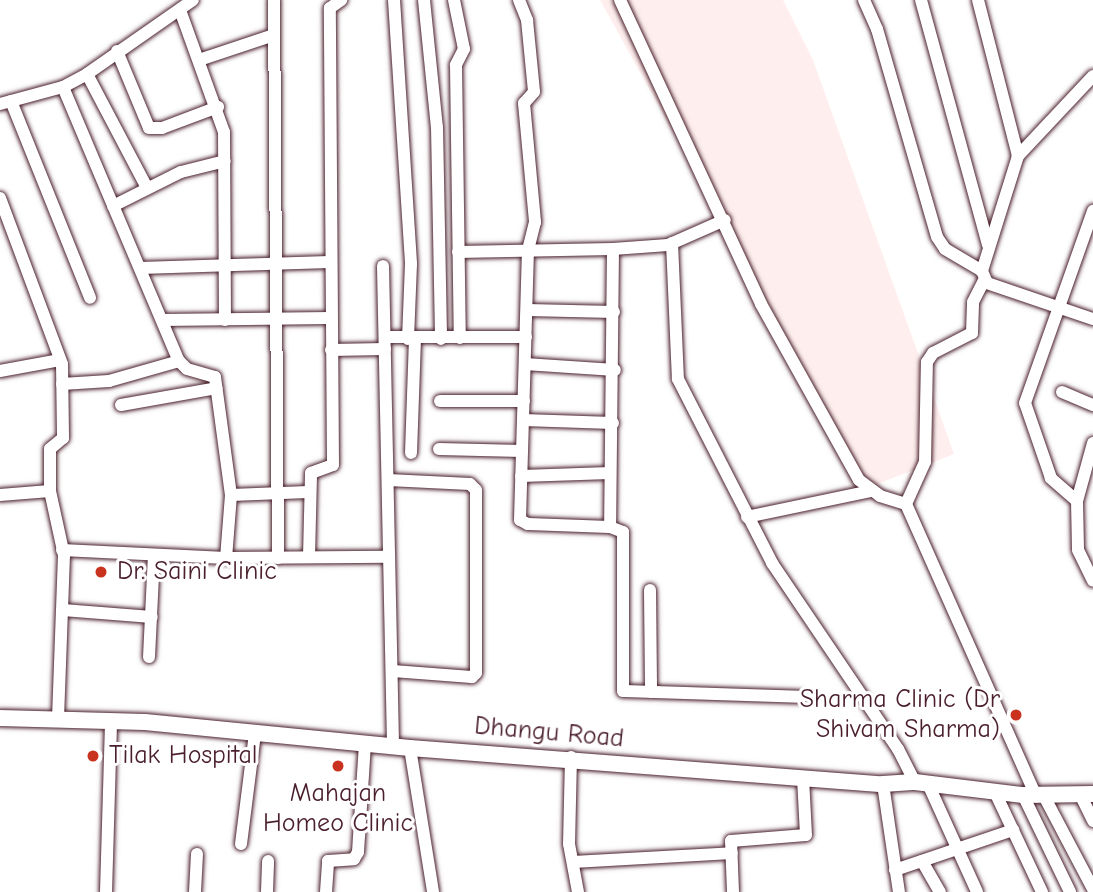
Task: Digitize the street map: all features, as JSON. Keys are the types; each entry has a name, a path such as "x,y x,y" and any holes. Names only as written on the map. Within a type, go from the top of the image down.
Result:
{"street":[{"path":"90,298 6,102 63,87 88,74 193,0"},
{"path":"274,0 276,263 279,320 278,558"},
{"path":"309,557 308,492 312,471 333,465 329,262 330,8 339,0"},
{"path":"394,0 407,251 411,264 411,453"},
{"path":"424,0 437,127 441,339"},
{"path":"454,0 464,49 456,65 460,338"},
{"path":"519,0 527,20 534,92 524,103 535,222 528,250 521,522 610,527 623,532 623,691 801,697"},
{"path":"620,0 725,220 761,304 870,491"},
{"path":"864,0 877,29 937,237 945,249 983,276 1093,319"},
{"path":"921,0 989,246"},
{"path":"978,0 1018,156"},
{"path":"180,10 218,107 225,161 225,320"},
{"path":"199,60 274,35"},
{"path":"117,51 149,128 162,128 218,107"},
{"path":"88,74 147,188"},
{"path":"906,504 925,462 927,362 933,353 972,333 973,302 1018,156 1093,76"},
{"path":"63,87 180,360 187,369 213,375 231,495 226,558"},
{"path":"113,206 181,172 225,161"},
{"path":"0,198 60,360 63,438 50,447 50,491 62,550 63,610 58,720"},
{"path":"1077,501 1051,478 1025,410 1058,305 1093,211"},
{"path":"458,252 613,249 673,243 725,220"},
{"path":"673,243 678,379 772,563 922,784 977,892"},
{"path":"610,527 615,370 613,249"},
{"path":"139,268 224,263 329,262"},
{"path":"383,266 392,671 402,747 433,892"},
{"path":"527,310 614,312"},
{"path":"162,320 330,318"},
{"path":"331,350 412,339 526,337"},
{"path":"0,372 60,360"},
{"path":"62,384 109,381 180,360"},
{"path":"525,364 615,370"},
{"path":"121,405 217,388"},
{"path":"1062,392 1093,405"},
{"path":"440,401 524,401"},
{"path":"523,420 613,423"},
{"path":"1093,443 1077,501 1078,550 1093,581"},
{"path":"439,449 522,451"},
{"path":"521,476 610,473"},
{"path":"388,480 470,484 476,490 476,673 472,677 392,671"},
{"path":"0,495 50,491"},
{"path":"747,517 870,491 906,504 1034,796 1070,892"},
{"path":"231,495 308,492"},
{"path":"62,550 226,558 389,557"},
{"path":"149,657 154,555"},
{"path":"650,590 651,692"},
{"path":"63,610 152,617"},
{"name":"Dhangu Road","path":"0,718 111,722 402,747 571,757 803,778 922,784 1034,796 1087,794"},
{"path":"106,892 111,722"},
{"path":"241,844 255,733"},
{"path":"323,892 328,861 354,859 358,852 365,744"},
{"path":"571,757 573,862 578,892"},
{"path":"733,892 734,839 806,835 803,778"},
{"path":"883,784 899,892"},
{"path":"994,790 1042,892"},
{"path":"1087,794 1093,821"},
{"path":"1034,796 1093,889"},
{"path":"895,870 1013,830"},
{"path":"573,862 732,853"},
{"path":"195,892 197,854"},
{"path":"267,892 268,861"},
{"path":"922,861 940,892"}],"shaded area":[{"path":"600,0 783,0 813,60 954,454 870,487"}],"place":[{"name":"Dr. Saini Clinic","path":"101,572"},
{"name":"Sharma Clinic (Dr Shivam Sharma)","path":"1016,715"},
{"name":"Tilak Hospital","path":"93,756"},
{"name":"Mahajan Homeo Clinic","path":"338,766"}]}
